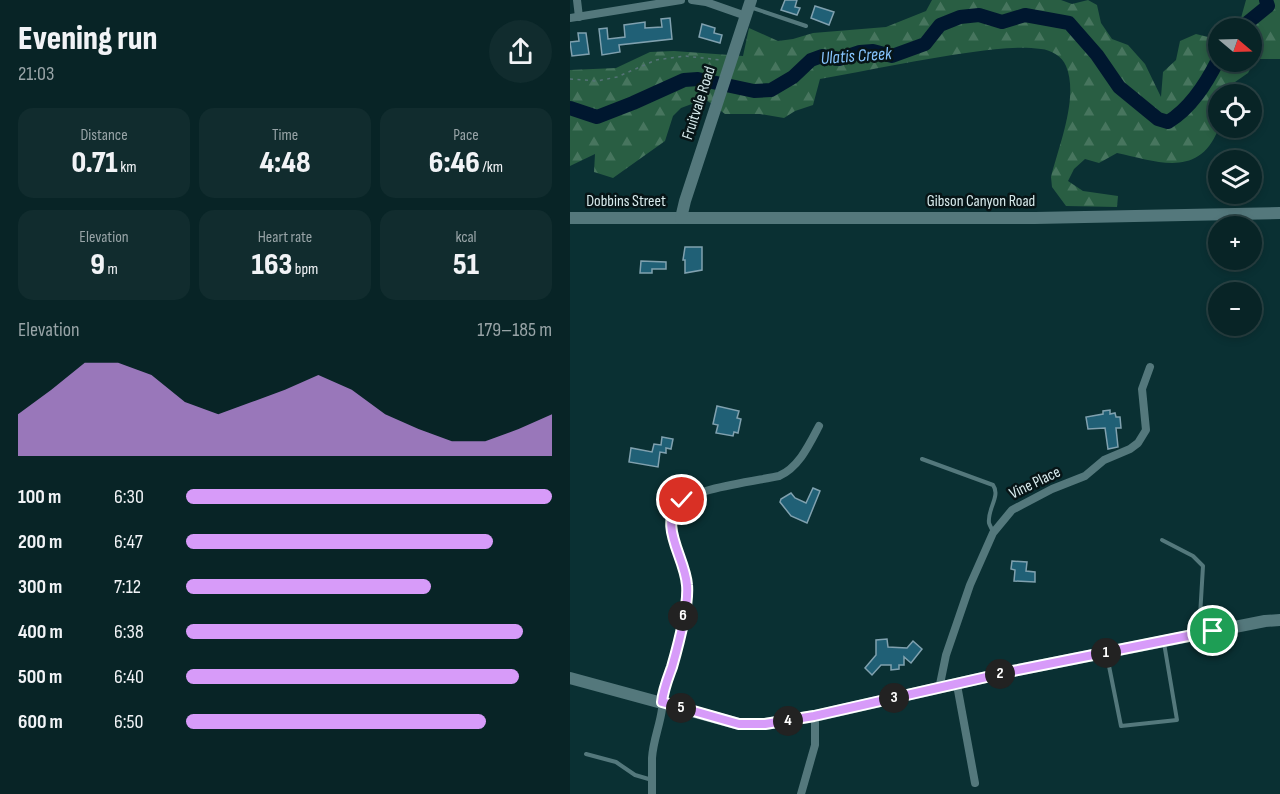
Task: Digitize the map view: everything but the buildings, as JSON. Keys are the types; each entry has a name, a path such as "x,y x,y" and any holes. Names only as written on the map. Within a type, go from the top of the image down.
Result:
{"street":[{"path":"577,0 575,18 664,1 681,0"},
{"path":"692,0 749,7"},
{"name":"Fruitvale Road","path":"681,218 749,7"},
{"name":"Gibson Canyon Road","path":"681,218 1035,218 1280,213"},
{"name":"Dobbins Street","path":"570,218 681,218"},
{"name":"Vine Place","path":"939,689 946,655 970,585 993,533 1012,510 1052,489 1085,476 1104,460 1138,443 1146,430 1142,389 1150,367"},
{"path":"652,794 653,749 663,694 676,653 688,586 670,521 674,507 682,500 702,492 787,473 805,451 819,426"},
{"path":"570,678 739,724 765,724 814,716 1106,652 1280,620"},
{"path":"957,685 975,783"},
{"path":"801,794 815,746 814,716"}],"lane":[{"path":"749,7 806,26"},
{"path":"922,459 993,484 996,494 989,522 993,533"},
{"path":"1162,540 1193,556 1203,566 1199,634"},
{"path":"1106,652 1121,726 1177,720 1163,641"},
{"path":"586,754 616,762 635,774 652,780"}],"path":[{"path":"570,79 597,81 617,77 657,60 685,56 711,58 729,66"}],"green space":[{"path":"932,0 1061,0 1072,4 1088,0 1097,5 1101,23 1112,39 1128,45 1145,64 1161,97 1163,72 1176,60 1180,41 1196,34 1208,37 1208,72 1249,72 1235,82 1238,84 1208,84 1208,138 1214,138 1199,155 1188,161 1175,163 1146,160 1117,153 1099,163 1085,159 1074,169 1068,181 1083,191 1118,196 1117,207 1066,206 1052,187 1051,177 1069,106 1069,78 1066,66 1059,56 1049,51 1033,48 998,49 954,55 820,79 813,105 795,111 784,118 760,114 725,114 705,99 681,108 673,116 665,141 613,178 594,172 595,154 570,166 570,70 616,68 650,52 674,51 743,56 749,28 778,41 813,33 886,27 926,11"},
{"path":"1246,0 1280,0 1280,59 1262,59 1262,18 1241,18"}],"waterway":[{"name":"Ulatis Creek","path":"1253,18 1268,6 1266,0"},
{"name":"Ulatis Creek","path":"570,108 597,117 684,80 698,79 754,91 771,90 793,77 811,60 822,56 839,59 860,52 873,51 892,56 925,44 940,25 960,17 979,15 1002,22 1025,15 1069,23 1097,55 1119,87 1158,119 1168,122 1184,110 1197,95 1211,72"}],"route":[{"path":"682,500 674,507 670,521 684,567 688,586 687,599 676,653 662,702 739,724 785,722 1013,671 1213,631"}]}
